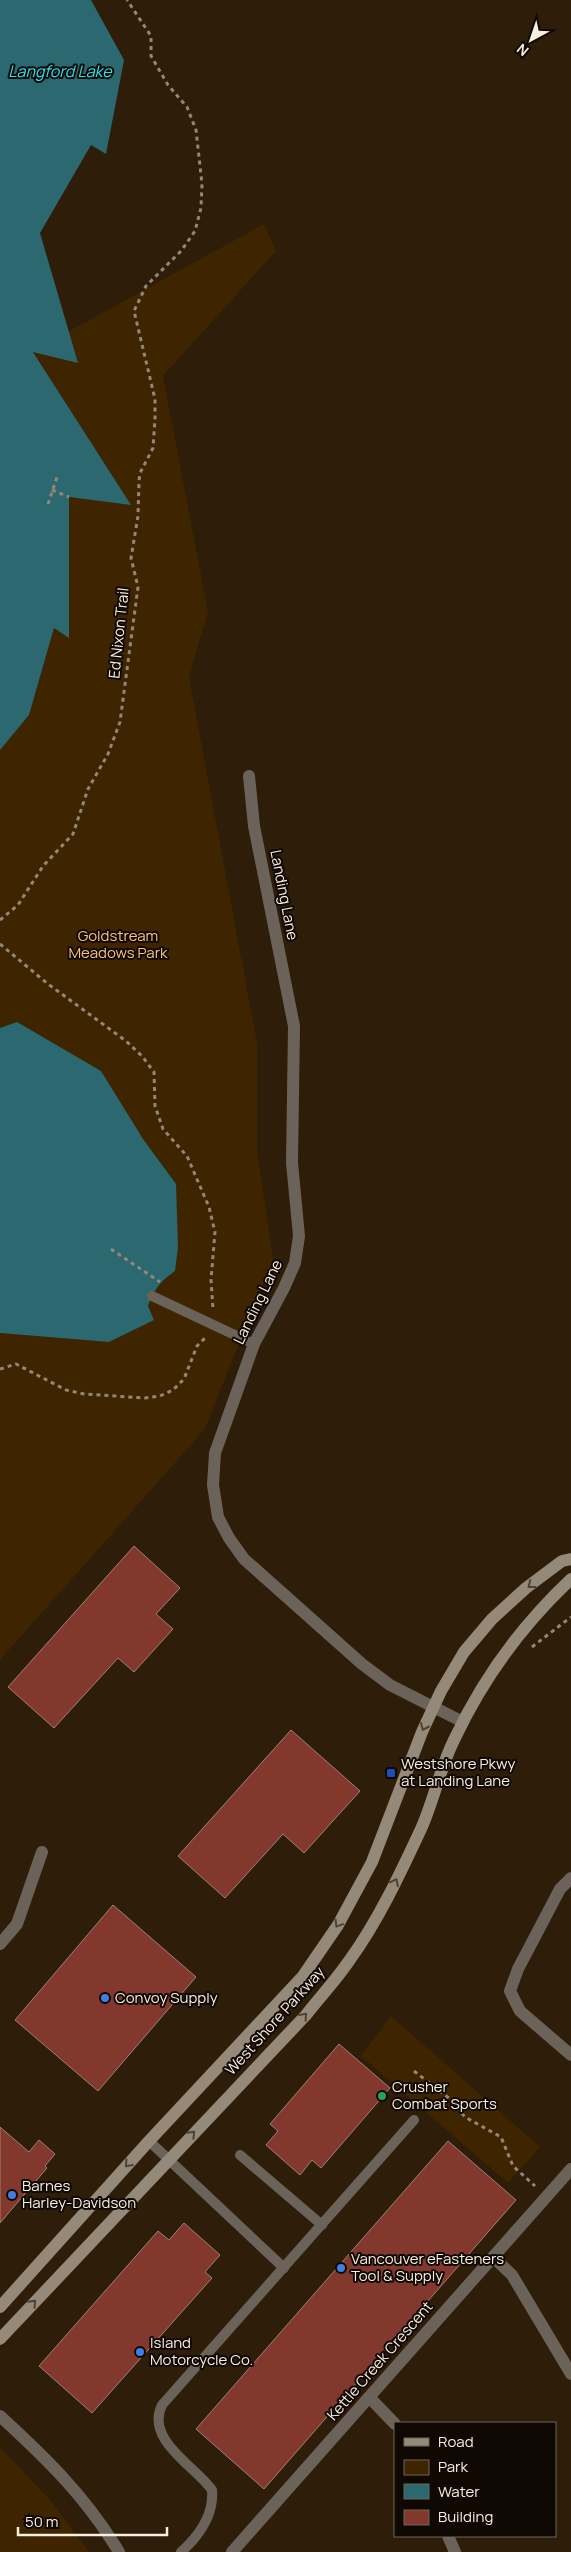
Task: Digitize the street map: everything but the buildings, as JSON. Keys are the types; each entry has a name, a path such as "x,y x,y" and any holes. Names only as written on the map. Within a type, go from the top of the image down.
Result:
{"main road":[{"name":"West Shore Parkway","path":"0,2307 149,2141 303,1976 338,1925 372,1862 434,1707 464,1652 492,1619 526,1588 562,1561 571,1558"},
{"name":"West Shore Parkway","path":"0,2339 306,2015 349,1961 380,1912 422,1827 453,1741 480,1690 503,1654 526,1625 571,1579"}],"street":[{"name":"Landing Lane","path":"248,776 254,826 294,1026 292,1163 299,1236 295,1263 254,1344 215,1453 213,1485 218,1517 229,1538 244,1559 362,1664 390,1685 463,1722"},
{"path":"0,1944 17,1924 42,1852"},
{"path":"571,1878 560,1889 518,1969 510,1991 520,2010 571,2055"},
{"name":"Kettle Creek Crescent","path":"232,2552 571,2169"},
{"path":"493,2257 512,2276 571,2374"},
{"path":"370,2398 394,2423"},
{"path":"0,2416 55,2466 90,2509 119,2552"},
{"path":"448,2537 455,2552"}],"lane":[{"path":"152,1296 254,1344"},
{"path":"181,2552 208,2519 213,2500 212,2490 166,2440 159,2428 157,2415 162,2405 414,2120"},
{"path":"149,2141 284,2268"},
{"path":"240,2155 322,2225"}],"path":[{"name":"Ed Nixon Trail","path":"0,920 18,904 43,866 73,834 88,789 108,754 120,722 138,587 131,558 138,516 139,481 140,473 153,448 155,418 155,399 134,311 146,286 181,251 195,231 201,208 202,184 196,130 186,107 168,85 151,56 151,36 127,0"},
{"path":"48,504 57,477"},
{"path":"52,490 69,497"},
{"path":"0,944 48,984 126,1041 142,1056 154,1072 155,1106 163,1129 187,1156 209,1207 215,1232 211,1280 214,1304 211,1323 204,1341 197,1346 184,1379 173,1390 160,1396 145,1398 84,1394 58,1386 16,1364 0,1369"},
{"path":"112,1248 160,1282"},
{"path":"528,1650 571,1617"},
{"path":"414,2072 450,2099 465,2117 501,2137 513,2166 539,2190"}],"green space":[{"name":"Goldstream Meadows Park","path":"264,224 276,251 163,376 208,612 189,677 257,1043 257,1151 273,1258 205,1429 0,1660 0,1333 109,1342 154,1320 148,1306 161,1282 175,1271 176,1184 143,1139 17,1022 0,1028 0,750 29,715 54,628 69,637 69,497 130,505 33,351"},
{"path":"391,2016 540,2147 508,2183 361,2056"},
{"path":"0,2447 51,2501 89,2552 0,2552"}],"water":[{"name":"Langford Lake","path":"0,0 91,0 124,60 106,154 91,145 40,233 78,363 33,352 131,505 69,497 69,638 54,628 29,715 0,750"},
{"path":"17,1022 101,1071 143,1139 176,1184 178,1247 175,1271 158,1286 148,1306 154,1320 109,1342 0,1333 0,1028"}],"place":[{"name":"Westshore Pkwy at Landing Lane","path":"391,1773"},
{"name":"Convoy Supply","path":"105,1998"},
{"name":"Crusher Combat Sports","path":"382,2096"},
{"name":"Barnes Harley-Davidson","path":"12,2195"},
{"name":"Vancouver eFasteners Tool & Supply","path":"341,2268"},
{"name":"Island Motorcycle Co.","path":"140,2352"}]}
